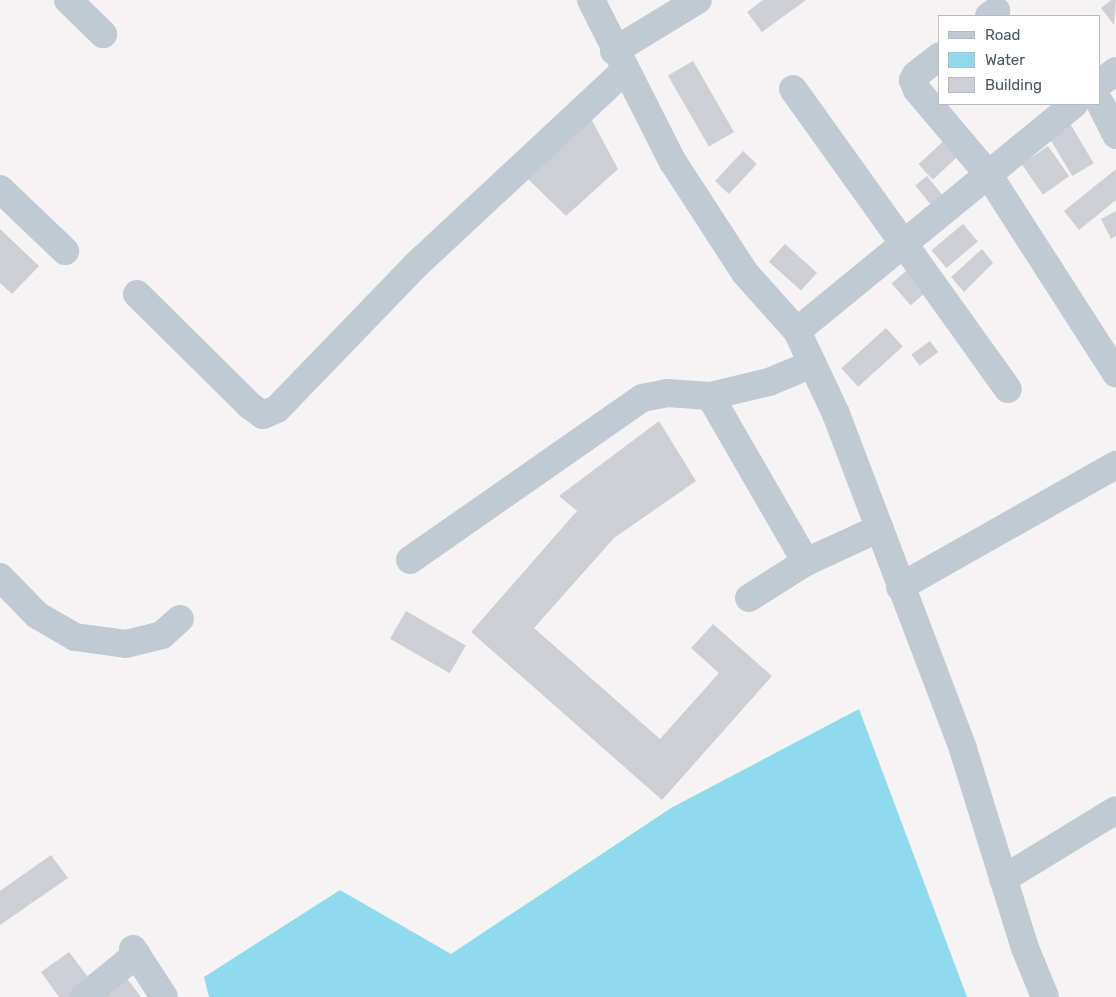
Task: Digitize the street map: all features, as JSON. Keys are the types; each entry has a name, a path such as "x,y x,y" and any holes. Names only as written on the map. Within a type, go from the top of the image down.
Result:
{"street":[{"path":"68,0 103,34"},
{"path":"590,0 619,61 700,206 745,273 797,331 880,528 900,588 963,749 1003,879 1045,997"},
{"path":"137,294 249,405 263,415 277,409 415,266 619,61 698,0"},
{"path":"938,58 913,80 988,174 1116,373"},
{"path":"1101,82 1116,71"},
{"path":"793,89 1008,389"},
{"path":"797,331 1073,105"},
{"path":"1101,105 1116,135"},
{"path":"0,189 65,251"},
{"path":"410,560 642,398 667,393 710,396 769,382 812,364"},
{"path":"710,396 806,562"},
{"path":"900,588 1116,465"},
{"path":"749,598 806,562 880,528"},
{"path":"0,577 37,615 75,637 126,644 162,634 180,619"},
{"path":"1003,879 1116,810"},
{"path":"84,997 135,952 164,997"}],"water":[{"path":"859,709 967,997 209,997 204,977 340,890 451,954 671,808"}],"building":[{"path":"763,0 806,0 762,32 747,12"},
{"path":"1111,0 1116,0 1114,25 1101,8"},
{"path":"693,61 734,132 709,147 668,76"},
{"path":"589,115 618,169 566,216 526,177"},
{"path":"1069,122 1094,163 1072,176 1048,135"},
{"path":"950,135 964,150 933,180 919,164"},
{"path":"1048,146 1069,176 1043,195 1022,164"},
{"path":"743,151 757,164 729,194 715,181"},
{"path":"1116,169 1116,200 1079,230 1064,211"},
{"path":"927,176 943,196 932,206 915,185"},
{"path":"1116,211 1116,236 1111,239 1101,219"},
{"path":"963,224 978,242 946,268 932,250"},
{"path":"0,229 39,266 12,294 0,283"},
{"path":"785,244 817,273 801,291 769,262"},
{"path":"982,249 993,263 964,292 951,277"},
{"path":"906,271 925,293 911,305 892,283"},
{"path":"886,328 903,347 858,387 841,368"},
{"path":"930,341 938,352 920,366 911,355"},
{"path":"659,421 696,481 614,538 534,628 660,739 719,673 691,648 713,624 772,676 662,800 471,632 577,511 559,496"},
{"path":"406,611 466,646 450,673 390,639"},
{"path":"51,855 68,878 0,925 0,891"},
{"path":"69,952 94,985 78,997 59,997 41,972"},
{"path":"125,976 141,997 105,997"}]}
